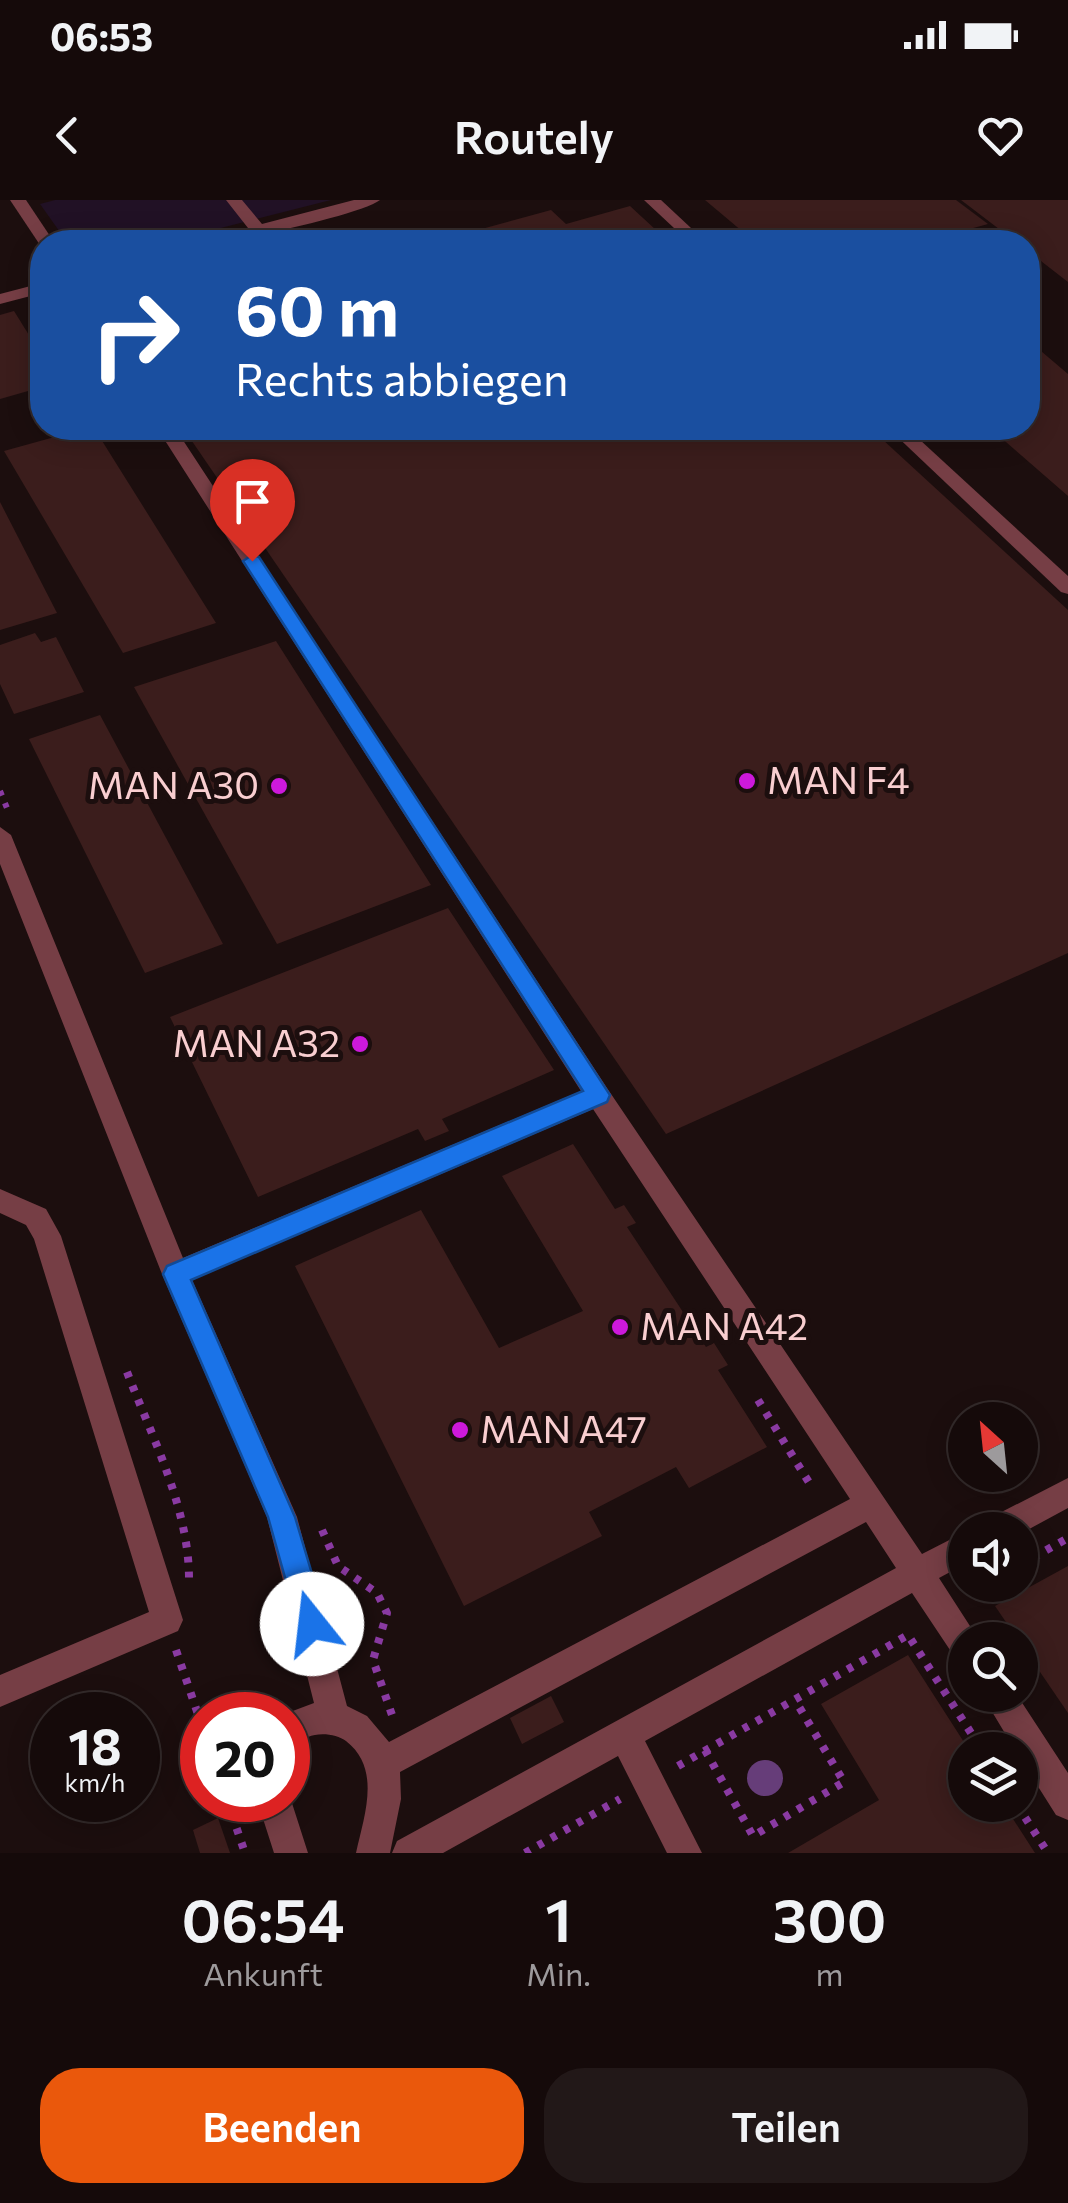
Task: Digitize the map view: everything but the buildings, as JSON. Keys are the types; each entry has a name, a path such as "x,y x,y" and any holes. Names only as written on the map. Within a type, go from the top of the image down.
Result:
{"street":[{"path":"20,200 39,230"},
{"path":"234,200 257,230"},
{"path":"262,230 372,200"},
{"path":"652,200 685,230"},
{"path":"0,299 30,291"},
{"path":"174,440 598,1095 950,1622"},
{"path":"910,440 1068,587"},
{"path":"0,834 176,1274 282,1517 333,1714"},
{"path":"176,1274 598,1095"},
{"path":"0,1691 167,1620 64,1280 36,1216 9,1204"},
{"path":"1031,1512 1068,1492"},
{"path":"381,1764 872,1503"},
{"path":"409,1853 948,1556"},
{"path":"1009,1712 1068,1803"},
{"path":"310,1720 333,1714 358,1726 381,1764 385,1790 373,1853"},
{"path":"624,1733 685,1853"},
{"path":"281,1822 291,1853"}],"path":[{"path":"1038,1556 1068,1538"},
{"path":"525,1853 908,1635 970,1732"},
{"path":"705,1750 753,1836 844,1782 795,1700"},
{"path":"234,1822 245,1853"},
{"path":"1028,1822 1048,1853"}],"shaded area":[{"path":"55,200 331,200 213,230 58,230 40,204"}],"place":[{"name":"MAN F4","path":"747,781"},
{"name":"MAN A30","path":"279,786"},
{"name":"MAN A32","path":"360,1044"},
{"name":"MAN A42","path":"620,1327"},
{"name":"MAN A47","path":"460,1430"}],"route":[{"path":"252,561 598,1095 176,1274 282,1517 312,1624"}]}
